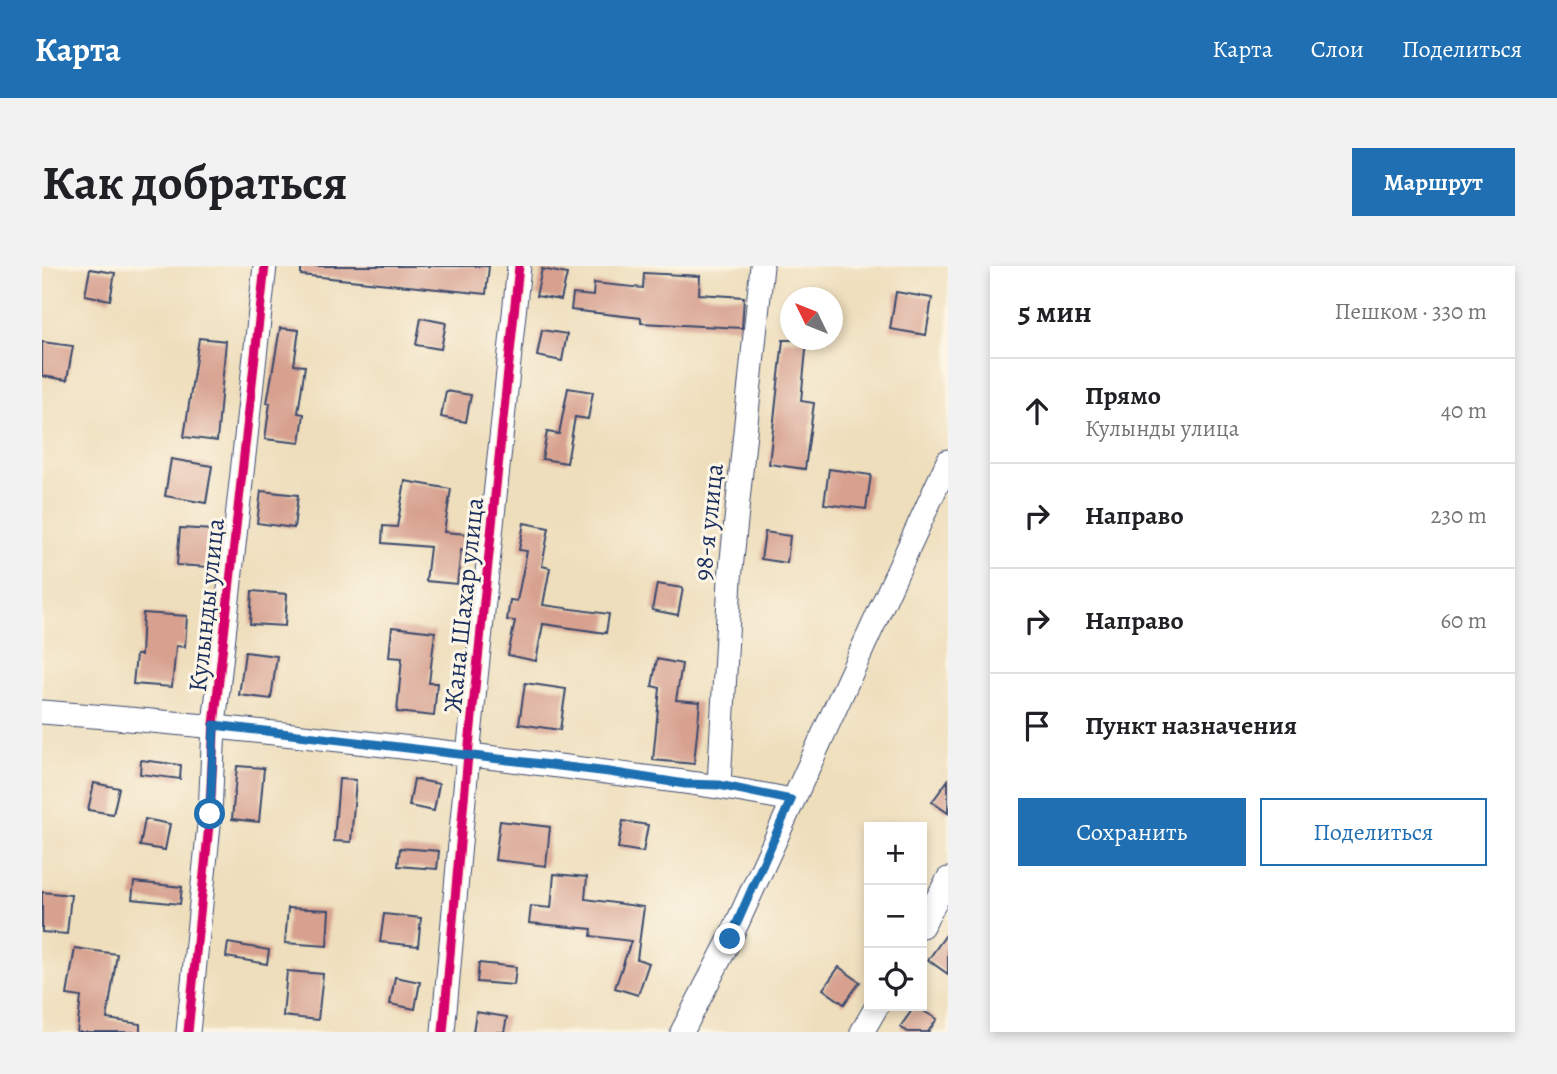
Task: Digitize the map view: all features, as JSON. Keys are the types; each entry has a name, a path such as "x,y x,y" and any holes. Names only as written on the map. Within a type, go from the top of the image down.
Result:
{"street":[{"name":"Кулынды улица","path":"188,1032 210,814 214,725 265,266"},
{"name":"Жана Шахар улица","path":"443,1032 468,755 519,266"},
{"name":"98-я улица","path":"719,785 730,579 762,266"},
{"path":"682,1032 730,939 791,800 948,461"},
{"path":"42,712 214,725 685,784 719,785 791,800"},
{"path":"927,917 948,880"},
{"path":"862,1032 874,1011"}],"building":[{"path":"301,266 489,266 486,294 301,275"},
{"path":"90,269 115,273 110,300 85,295"},
{"path":"542,269 567,274 561,300 536,296"},
{"path":"644,273 700,276 699,294 744,297 742,328 641,323 641,318 571,310 573,294 593,296 594,283 643,288"},
{"path":"896,292 932,298 926,335 890,329"},
{"path":"421,318 446,323 441,349 416,345"},
{"path":"280,328 299,330 294,365 305,366 298,413 304,414 300,443 265,439 270,403 267,403"},
{"path":"542,330 567,334 562,361 537,356"},
{"path":"199,338 226,341 217,441 184,437"},
{"path":"42,342 73,346 67,380 42,376"},
{"path":"782,350 806,350 801,401 814,403 805,469 769,464"},
{"path":"568,388 593,392 588,419 575,417 567,463 542,459 547,432 559,434"},
{"path":"446,391 471,395 466,422 441,417"},
{"path":"171,459 212,466 206,503 165,496"},
{"path":"829,469 871,475 866,509 824,504"},
{"path":"405,481 451,489 444,532 468,534 466,551 461,550 457,584 426,581 430,547 382,543 383,526 397,527"},
{"path":"261,491 298,495 294,528 257,523"},
{"path":"524,523 549,528 542,566 550,568 543,605 609,614 606,633 543,624 536,661 508,655 515,621 507,620 510,600 517,601 527,551 519,550"},
{"path":"180,528 213,530 210,567 177,565"},
{"path":"765,532 790,536 787,563 761,559"},
{"path":"657,584 683,588 678,615 652,610"},
{"path":"252,591 287,594 285,626 250,624"},
{"path":"143,613 187,616 185,647 176,646 172,687 133,684 136,655 141,655"},
{"path":"392,627 435,632 429,683 437,683 434,716 397,712 402,658 389,657"},
{"path":"245,652 277,656 271,699 239,695"},
{"path":"657,659 682,664 676,700 700,702 694,764 653,760 660,688 652,686"},
{"path":"525,683 566,689 560,730 519,724"},
{"path":"141,760 181,765 180,779 140,774"},
{"path":"237,766 264,768 259,822 232,819"},
{"path":"339,779 356,780 351,842 334,841"},
{"path":"414,779 439,784 434,811 409,806"},
{"path":"948,780 948,813 932,802"},
{"path":"94,783 119,788 113,814 88,810"},
{"path":"145,819 170,824 165,850 140,846"},
{"path":"500,821 550,827 546,866 495,860"},
{"path":"623,821 648,825 643,852 618,848"},
{"path":"400,848 439,851 437,869 398,866"},
{"path":"554,874 587,877 585,899 644,907 637,959 649,963 638,995 615,988 631,941 591,936 592,929 529,923 531,906 551,908"},
{"path":"134,882 182,887 180,904 132,899"},
{"path":"42,892 71,895 67,934 42,932"},
{"path":"288,908 329,910 327,946 285,943"},
{"path":"384,914 421,918 418,946 380,942"},
{"path":"948,932 948,974 928,960"},
{"path":"228,943 269,950 267,964 226,957"},
{"path":"75,948 117,954 107,1019 140,1024 140,1032 77,1032 81,997 67,995"},
{"path":"479,963 516,967 514,985 477,982"},
{"path":"839,967 860,982 844,1004 823,989"},
{"path":"287,971 323,974 318,1020 283,1016"},
{"path":"395,977 420,982 415,1009 390,1004"},
{"path":"911,1011 923,1011 937,1019 928,1032 908,1032 900,1027"},
{"path":"476,1012 507,1017 504,1032 473,1032"}],"cycle path":[{"path":"188,1032 210,815 214,725 265,266"},
{"path":"443,1032 468,755 519,266"}],"route":[{"path":"210,814 214,725 609,772 685,784 719,785 791,800 730,939"}]}
